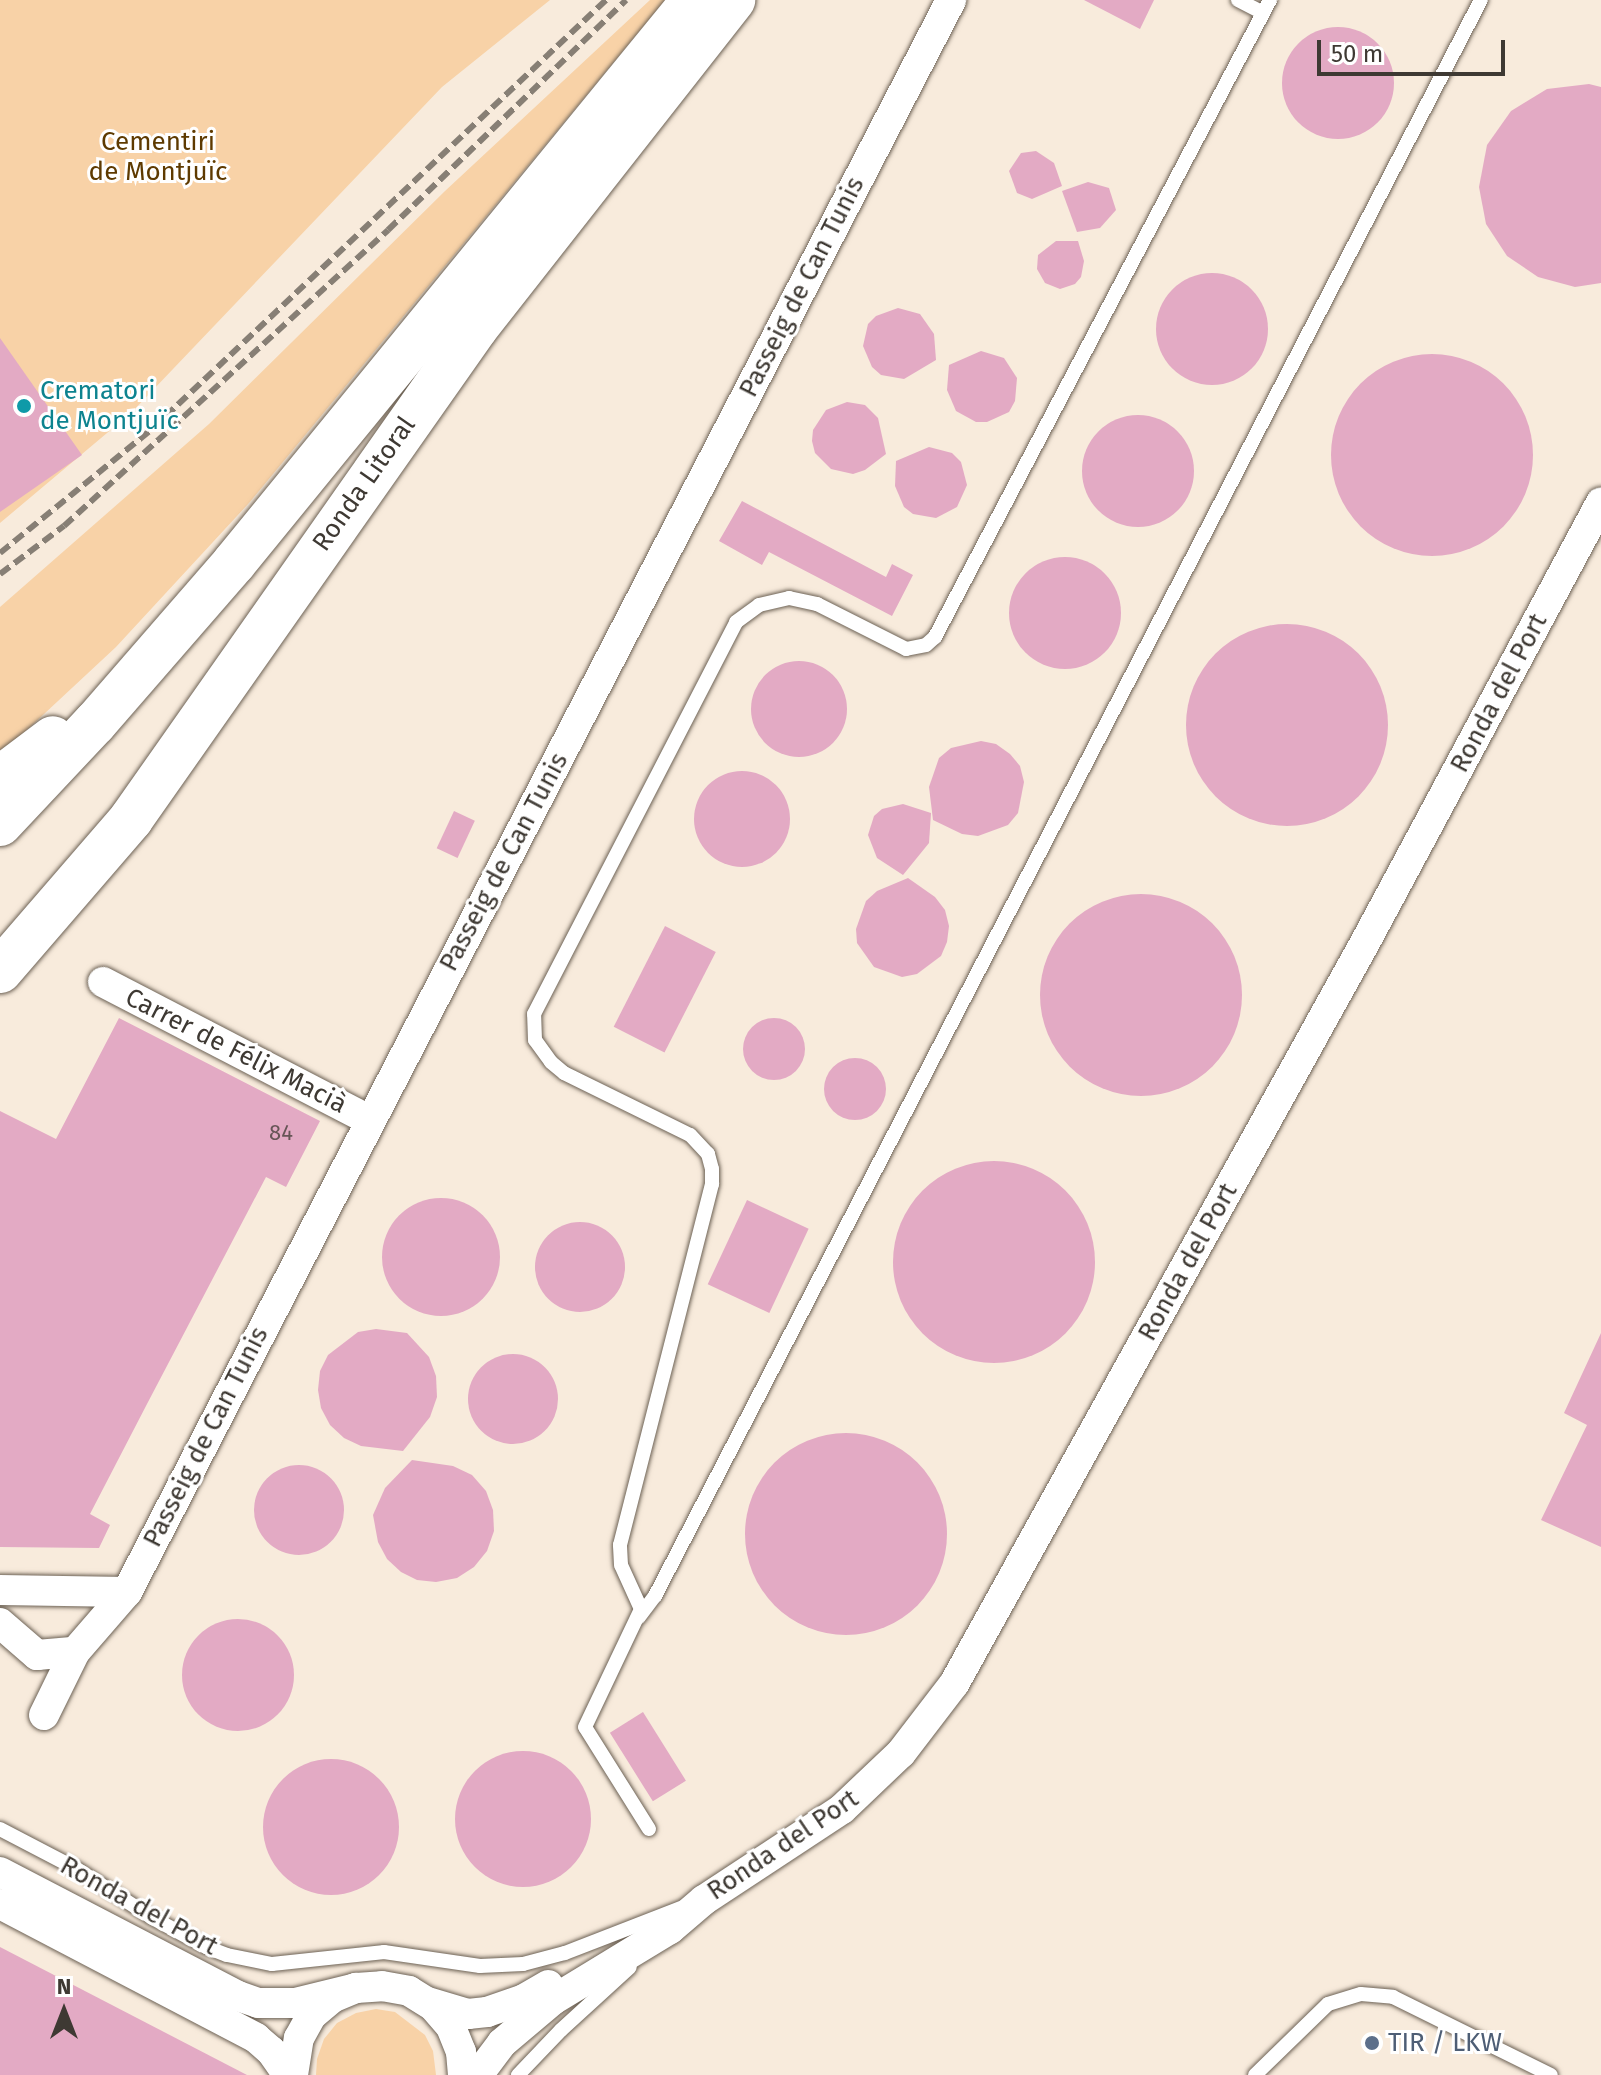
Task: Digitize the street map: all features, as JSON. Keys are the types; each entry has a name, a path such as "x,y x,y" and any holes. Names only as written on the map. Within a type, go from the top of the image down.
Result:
{"highway":[{"name":"Ronda Litoral","path":"0,824 141,671 692,17 733,0"},
{"name":"Ronda Litoral","path":"0,971 131,819 692,17"},
{"path":"0,778 141,671"},
{"path":"0,1005 131,819"}],"street":[{"name":"Passeig de Can Tunis","path":"44,1715 75,1652 127,1592 951,0"},
{"name":"Ronda del Port","path":"664,1923 811,1832 851,1800 901,1753 954,1684 1368,937 1601,502"},
{"name":"Carrer de Félix Macià","path":"103,982 369,1120"},
{"path":"0,1590 127,1592"},
{"path":"0,1623 37,1655 75,1652"},
{"name":"Ronda del Port","path":"0,1872 238,1996 258,2003 295,2003 356,1988"},
{"path":"0,1904 256,2038 290,2075"},
{"path":"421,1999 468,2014 505,2007 664,1923"},
{"path":"478,2075 502,2043 535,2013 664,1923"},
{"path":"290,2075 299,2038 312,2015 332,1998 356,1988 382,1986 409,1991 433,2006 451,2027 461,2052 463,2075"}],"lane":[{"path":"639,1618 639,1599 624,1573 620,1545 712,1184 712,1169 708,1154 690,1135 564,1073 551,1062 540,1051 532,1029 538,1002 727,636 746,613 774,600 805,599 896,646 916,649 935,637 1267,7 1238,0"},
{"path":"649,1829 585,1727 1481,0"},
{"name":"Ronda del Port","path":"0,1829 77,1869 151,1917 206,1947 227,1955 272,1964 384,1952 480,1966 523,1964 664,1923"},
{"path":"518,2075 664,1923"},
{"path":"1255,2075 1328,2004 1344,1996 1379,1994 1393,1997 1551,2075"}],"green space":[{"name":"Cementiri de Montjuïc","path":"0,0 550,0 442,87 132,412 0,523"},
{"path":"650,0 665,0 249,503 116,647 0,755 0,607 209,424 445,191"},
{"path":"376,2009 395,2012 425,2035 433,2051 436,2075 316,2075 317,2059 324,2039 337,2023 356,2013"}],"building":[{"path":"1084,0 1154,0 1140,29"},
{"path":"1338,27 1359,31 1378,43 1390,62 1394,83 1390,104 1378,123 1359,135 1338,139 1317,135 1298,123 1286,104 1282,83 1286,62 1298,43 1317,31"},
{"path":"1589,84 1601,87 1601,283 1575,287 1538,277 1507,256 1486,224 1479,187 1487,145 1511,111 1547,89"},
{"path":"1036,151 1054,163 1062,186 1032,199 1017,193 1009,171 1021,153"},
{"path":"1088,182 1109,188 1116,210 1100,228 1077,232 1062,191"},
{"path":"1056,241 1078,241 1084,261 1081,277 1075,284 1060,289 1045,283 1037,269 1038,255"},
{"path":"1212,273 1233,277 1251,290 1264,308 1268,329 1264,350 1251,368 1233,381 1212,385 1191,381 1173,368 1160,350 1156,329 1160,308 1173,290 1191,277"},
{"path":"898,308 920,314 934,334 936,360 904,379 881,375 872,367 863,346 868,324 876,316"},
{"name":"Crematori de Montjuïc","path":"0,338 82,455 0,512"},
{"path":"981,351 1004,358 1017,378 1015,401 1009,412 987,422 976,422 956,411 947,390 949,365"},
{"path":"1432,354 1470,362 1488,371 1503,384 1516,399 1525,417 1533,455 1525,493 1516,511 1503,526 1488,539 1470,548 1432,556 1394,548 1376,539 1361,526 1348,511 1339,493 1331,455 1339,417 1348,399 1361,384 1376,371 1394,362"},
{"path":"847,402 865,405 878,418 886,454 865,470 853,474 831,469 815,453 812,441 813,430 826,410"},
{"path":"1138,415 1159,419 1177,432 1190,450 1194,471 1190,492 1177,510 1159,523 1138,527 1117,523 1099,510 1086,492 1082,471 1086,450 1099,432 1117,419"},
{"path":"929,447 952,453 961,462 967,485 957,507 936,518 913,514 904,507 895,486 896,461"},
{"path":"742,501 886,577 892,564 913,575 892,616 769,552 762,565 719,541"},
{"path":"1065,557 1086,561 1105,573 1117,592 1121,613 1117,634 1105,653 1086,665 1065,669 1044,665 1025,653 1013,634 1009,613 1013,592 1025,573 1044,561"},
{"path":"1287,624 1325,632 1343,641 1358,654 1371,669 1380,687 1388,725 1380,763 1371,781 1358,796 1343,809 1325,818 1287,826 1249,818 1231,809 1216,796 1203,781 1194,763 1186,725 1194,687 1203,669 1216,654 1231,641 1249,632"},
{"path":"799,661 817,665 833,675 843,691 847,709 843,727 833,743 817,753 799,757 781,753 765,743 755,727 751,709 755,691 765,675 781,665"},
{"path":"981,741 996,744 1010,754 1020,766 1024,782 1018,813 1008,825 978,836 962,834 933,820 929,787 939,758 951,748"},
{"path":"742,771 760,775 776,785 786,801 790,819 786,837 776,853 760,863 742,867 724,863 708,853 698,837 694,819 698,801 708,785 724,775"},
{"path":"903,804 931,813 929,843 903,875 877,858 868,835 874,816 882,809"},
{"path":"454,811 475,821 458,858 437,848"},
{"path":"908,878 935,897 945,910 949,926 941,956 917,974 902,977 874,967 857,943 856,929 866,901 877,891"},
{"path":"1141,894 1179,902 1197,911 1212,924 1225,939 1234,957 1242,995 1234,1033 1225,1051 1212,1066 1197,1079 1179,1088 1141,1096 1103,1088 1085,1079 1070,1066 1057,1051 1048,1033 1040,995 1048,957 1057,939 1070,924 1085,911 1103,902"},
{"path":"665,926 716,952 664,1053 614,1027"},
{"path":"119,1018 320,1121 286,1187 266,1177 90,1514 110,1525 99,1548 0,1547 0,1111 56,1139"},
{"path":"774,1018 796,1027 805,1049 796,1071 774,1080 752,1071 743,1049 752,1027"},
{"path":"855,1058 877,1067 886,1089 877,1111 855,1120 833,1111 824,1089 833,1067"},
{"path":"994,1161 1032,1169 1050,1178 1065,1191 1078,1206 1087,1224 1095,1262 1087,1300 1078,1318 1065,1333 1050,1346 1032,1355 994,1363 956,1355 938,1346 923,1333 910,1318 901,1300 893,1262 901,1224 910,1206 923,1191 938,1178 956,1169"},
{"path":"441,1198 464,1202 483,1215 496,1234 500,1257 496,1280 483,1299 464,1312 441,1316 418,1312 399,1299 386,1280 382,1257 386,1234 399,1215 418,1202"},
{"path":"747,1200 809,1229 769,1313 708,1284"},
{"path":"580,1222 597,1226 612,1235 621,1250 625,1267 621,1284 612,1299 597,1308 580,1312 563,1308 548,1299 539,1284 535,1267 539,1250 548,1235 563,1226"},
{"path":"376,1329 407,1333 429,1357 436,1376 437,1397 430,1417 403,1451 361,1446 344,1438 330,1425 321,1408 318,1390 320,1371 328,1355 358,1332"},
{"path":"1601,1333 1601,1547 1541,1520 1587,1425 1564,1413"},
{"path":"513,1354 530,1358 545,1367 554,1382 558,1399 554,1416 545,1431 530,1440 513,1444 496,1440 481,1431 472,1416 468,1399 472,1382 481,1367 496,1358"},
{"path":"846,1433 884,1441 902,1450 917,1463 930,1478 939,1496 947,1534 939,1572 930,1590 917,1605 902,1618 884,1627 846,1635 808,1627 790,1618 775,1605 762,1590 753,1572 745,1534 753,1496 762,1478 775,1463 790,1450 808,1441"},
{"path":"412,1460 453,1466 472,1475 486,1491 493,1510 494,1531 487,1551 474,1567 457,1578 436,1582 417,1580 401,1572 387,1559 378,1542 373,1515 385,1488"},
{"path":"299,1465 316,1469 331,1478 340,1493 344,1510 340,1527 331,1542 316,1551 299,1555 282,1551 267,1542 258,1527 254,1510 258,1493 267,1478 282,1469"},
{"path":"238,1619 260,1623 278,1635 290,1653 294,1675 290,1697 278,1715 260,1727 238,1731 216,1727 198,1715 186,1697 182,1675 186,1653 198,1635 216,1623"},
{"path":"643,1712 686,1781 653,1801 610,1733"},
{"path":"523,1751 549,1756 571,1771 586,1793 591,1819 586,1845 571,1867 549,1882 523,1887 497,1882 475,1867 460,1845 455,1819 460,1793 475,1771 497,1756"},
{"path":"331,1759 357,1764 379,1779 394,1801 399,1827 394,1853 379,1875 357,1890 331,1895 305,1890 283,1875 268,1853 263,1827 268,1801 283,1779 305,1764"},
{"path":"0,1947 247,2075 0,2075"}],"railway":[{"path":"0,553 152,429 606,0"},
{"path":"0,574 64,526 388,230 626,0"}],"place":[{"name":"Crematori de Montjuïc","path":"24,406"},
{"name":"TIR / LKW","path":"1372,2043"}]}
